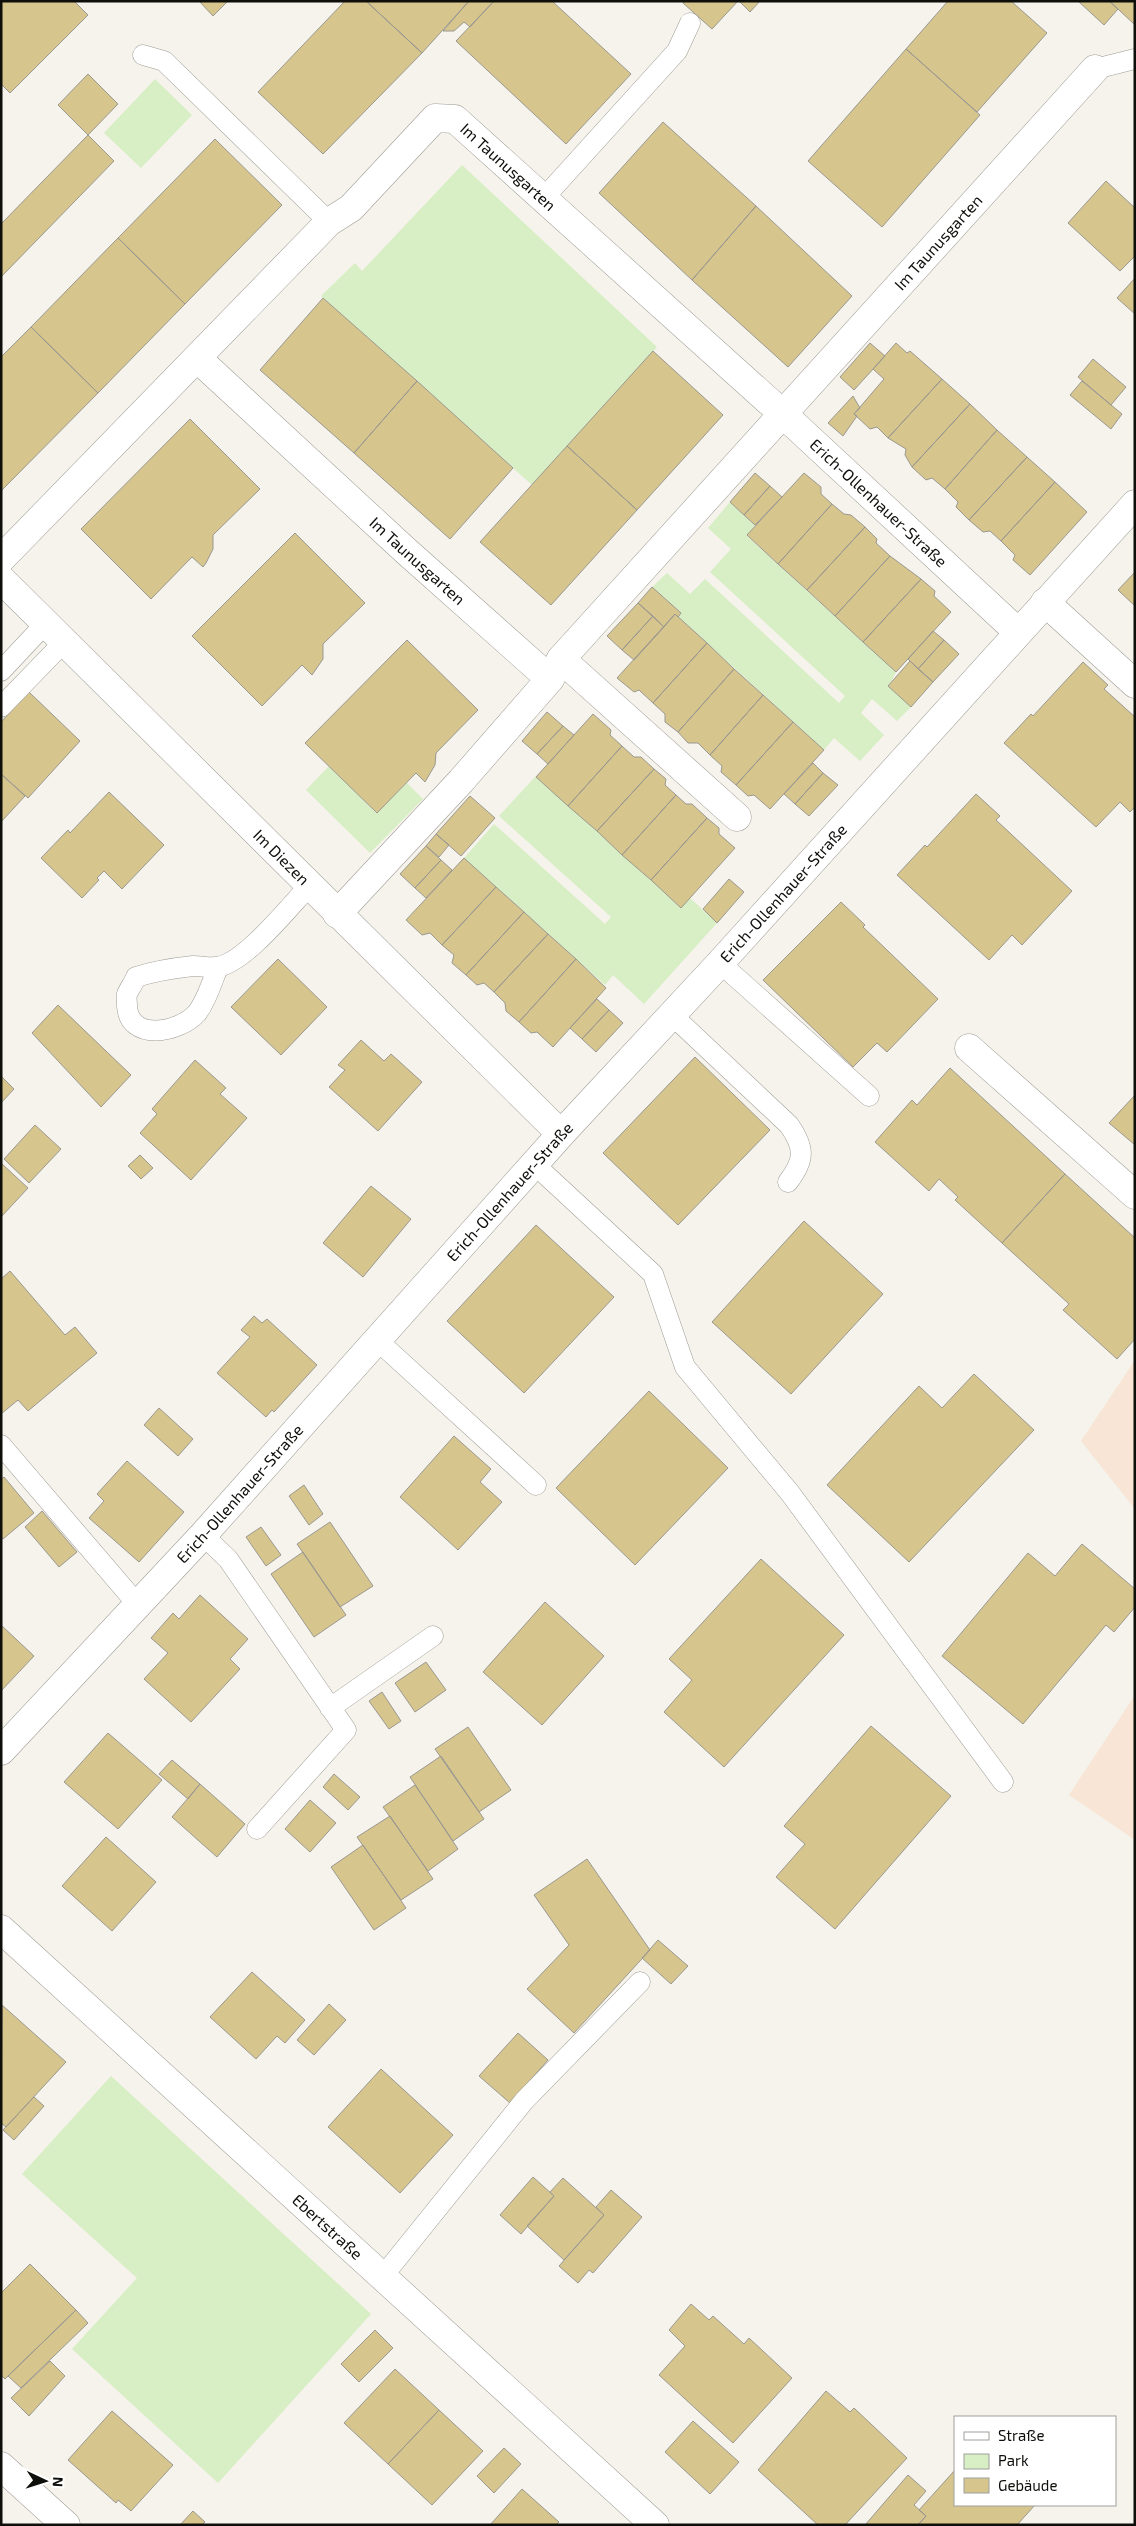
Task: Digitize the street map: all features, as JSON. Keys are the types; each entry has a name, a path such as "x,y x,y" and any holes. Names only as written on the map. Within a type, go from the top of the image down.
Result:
{"street":[{"name":"Im Taunusgarten","path":"337,914 461,781 556,669 1095,69"},
{"name":"Im Taunusgarten","path":"1,559 198,359 329,222 350,208 435,118 454,119 542,200 784,415"},
{"name":"Im Taunusgarten","path":"198,359 406,551 556,669"},
{"name":"Erich-Ollenhauer-Straße","path":"784,415 1018,632"},
{"name":"Erich-Ollenhauer-Straße","path":"1,1751 203,1535 561,1134 720,963 1135,504"},
{"name":"Im Diezen","path":"1,579 561,1134"},
{"path":"1045,602 1135,684"},
{"path":"556,669 737,818"},
{"path":"969,1048 1135,1195"},
{"name":"Ebertstraße","path":"1,1929 655,2525"},
{"path":"1,2466 66,2525"}],"lane":[{"path":"542,200 677,51 690,23"},
{"path":"144,55 164,61 329,222"},
{"path":"1095,69 1135,59"},
{"path":"1,671 55,633"},
{"path":"1,708 55,633"},
{"path":"218,967 196,1013 181,1025 162,1031 144,1029 133,1023 128,1012 127,996 136,978 156,971 194,966 218,967 240,956 265,934 309,886"},
{"path":"720,963 869,1096"},
{"path":"672,1015 790,1125 799,1139 802,1153 798,1170 788,1182"},
{"path":"534,1164 652,1274 685,1367 790,1493 1003,1782"},
{"path":"378,1341 536,1485"},
{"path":"1,1445 138,1605"},
{"path":"203,1535 228,1558 346,1730 257,1829"},
{"path":"330,1708 433,1636"},
{"path":"383,2276 524,2101 640,1982"}],"shaded area":[{"path":"1135,1360 1135,1509 1081,1441"},
{"path":"1135,1695 1135,1840 1069,1795"}],"green space":[{"path":"155,79 192,115 141,168 104,133"},
{"path":"462,165 657,347 532,485 321,296 355,263 362,271"},
{"path":"730,502 755,525 747,536 896,672 889,686 911,707 897,721 872,699 861,713 884,735 860,761 834,738 824,750 678,617 681,613 652,587 667,573 690,594 705,579 839,703 845,696 710,572 731,549 708,528"},
{"path":"329,766 376,813 407,783 423,799 370,853 306,790"},
{"path":"536,776 681,907 690,898 717,923 644,1004 613,975 605,985 464,858 494,824 605,924 611,917 499,816"},
{"path":"111,2076 371,2314 218,2483 72,2349 137,2278 22,2174"}],"building":[{"path":"1,1 74,1 88,15 10,93 1,84"},
{"path":"199,1 228,1 213,16"},
{"path":"345,1 366,1 422,53 323,154 258,92"},
{"path":"366,1 469,1 422,53"},
{"path":"469,1 494,1 470,27 464,22 454,31 443,31"},
{"path":"494,1 552,1 631,74 566,144 456,41"},
{"path":"684,1 738,1 712,29 683,3"},
{"path":"739,1 760,1 750,12"},
{"path":"948,1 1011,1 1047,33 977,112 906,49"},
{"path":"1078,1 1109,1 1118,9 1104,25"},
{"path":"1109,1 1135,1 1135,25 1118,9"},
{"path":"906,49 980,115 882,227 808,161"},
{"path":"88,74 118,104 88,135 58,105"},
{"path":"663,122 756,206 692,280 599,193"},
{"path":"88,135 114,161 1,277 1,224"},
{"path":"215,139 282,205 185,304 118,238"},
{"path":"1106,181 1135,208 1135,256 1120,271 1068,223"},
{"path":"756,206 852,296 788,367 692,280"},
{"path":"118,238 185,304 98,393 31,327"},
{"path":"1135,278 1135,314 1117,298"},
{"path":"323,298 417,381 354,453 260,370"},
{"path":"31,327 98,393 1,491 1,357"},
{"path":"870,343 885,356 854,390 840,377"},
{"path":"896,343 907,353 910,351 942,379 888,438 877,427 870,429 854,414 884,379 873,369"},
{"path":"653,351 723,415 637,510 567,446"},
{"path":"1093,359 1126,387 1111,405 1078,377"},
{"path":"942,379 970,404 912,467 905,455 906,449 888,438"},
{"path":"417,381 513,468 450,539 354,453"},
{"path":"1082,381 1122,414 1111,429 1070,395"},
{"path":"853,396 860,408 854,414 857,416 843,436 828,423"},
{"path":"970,404 997,430 945,489 932,478 926,480 912,467"},
{"path":"190,419 260,489 213,535 213,549 203,567 192,557 151,599 81,529"},
{"path":"997,430 1027,457 969,520 956,507 958,502 945,489"},
{"path":"567,446 637,510 551,605 480,542"},
{"path":"1027,457 1055,482 1001,541 990,531 983,532 969,520"},
{"path":"755,473 770,486 744,515 730,502"},
{"path":"804,473 821,487 821,494 832,504 778,564 747,535"},
{"path":"1055,482 1087,512 1030,575 1013,560 1015,555 1001,541"},
{"path":"770,486 782,497 755,525 744,515"},
{"path":"832,504 844,514 851,515 865,527 807,590 778,564"},
{"path":"865,527 877,539 876,543 890,556 835,616 807,590"},
{"path":"295,533 365,603 323,644 323,659 312,675 302,665 262,706 192,636"},
{"path":"890,556 921,579 863,642 835,616"},
{"path":"1135,572 1135,606 1118,590"},
{"path":"921,579 935,591 934,596 951,612 896,672 863,642"},
{"path":"652,587 681,613 678,617 675,614 664,627 638,603"},
{"path":"638,603 653,616 622,650 607,636"},
{"path":"675,614 707,643 653,703 639,690 634,692 617,678"},
{"path":"653,616 664,627 634,660 622,650"},
{"path":"933,631 944,640 918,669 908,659"},
{"path":"407,640 478,710 436,753 435,765 425,782 416,773 377,813 305,743"},
{"path":"944,640 959,654 933,682 918,669"},
{"path":"707,643 734,669 678,732 665,722 665,714 653,703"},
{"path":"910,661 933,682 911,707 888,686"},
{"path":"1083,662 1108,685 1104,689 1135,717 1135,807 1130,812 1120,802 1096,827 1004,743 1031,714 1033,716"},
{"path":"734,669 763,695 710,755 698,743 688,743 678,732"},
{"path":"29,692 80,741 28,798 1,774 1,722"},
{"path":"763,695 793,722 736,785 721,772 722,766 710,755"},
{"path":"547,712 563,726 537,754 522,741"},
{"path":"593,714 611,730 610,735 622,746 568,806 536,777"},
{"path":"793,722 824,750 770,809 754,795 748,796 736,785"},
{"path":"563,726 574,735 548,764 537,754"},
{"path":"622,746 634,757 641,757 654,769 597,831 568,806"},
{"path":"813,763 823,773 795,804 784,794"},
{"path":"654,769 666,779 665,785 676,795 622,855 597,831"},
{"path":"823,773 838,785 809,816 795,804"},
{"path":"1,774 25,796 1,822"},
{"path":"109,792 164,845 122,889 104,871 97,878 99,880 82,898 41,858 68,830 70,833"},
{"path":"976,794 1000,816 996,820 1072,891 1022,945 1012,935 989,960 897,875 925,845 927,847"},
{"path":"676,795 686,804 692,804 707,818 651,880 622,855"},
{"path":"470,796 495,818 461,856 436,834"},
{"path":"707,818 719,828 719,834 735,848 681,908 651,880"},
{"path":"436,834 449,845 439,857 426,846"},
{"path":"426,846 441,860 415,888 400,874"},
{"path":"464,858 496,887 442,945 430,933 422,935 406,920"},
{"path":"441,860 452,870 426,898 415,888"},
{"path":"729,879 744,892 717,923 703,909"},
{"path":"496,887 524,912 466,975 452,963 454,955 442,945"},
{"path":"841,902 865,925 863,927 938,999 887,1052 877,1043 853,1067 763,980"},
{"path":"524,912 548,934 494,992 484,983 477,985 466,975"},
{"path":"548,934 576,959 519,1022 506,1011 505,1003 494,992"},
{"path":"278,959 327,1007 281,1055 231,1007"},
{"path":"576,959 606,988 553,1047 537,1032 531,1033 519,1022"},
{"path":"597,999 609,1010 582,1039 570,1028"},
{"path":"58,1005 131,1075 101,1107 32,1033"},
{"path":"609,1010 623,1023 596,1052 582,1039"},
{"path":"361,1040 384,1061 391,1054 422,1082 378,1131 329,1087 345,1070 338,1065"},
{"path":"695,1057 770,1130 678,1225 603,1153"},
{"path":"195,1060 226,1088 220,1094 247,1118 191,1180 140,1133 157,1114 152,1109"},
{"path":"950,1068 1065,1174 1002,1243 955,1200 958,1197 939,1179 929,1191 875,1142 912,1100 917,1105"},
{"path":"1,1076 14,1089 1,1103"},
{"path":"1135,1095 1135,1145 1109,1123"},
{"path":"35,1125 61,1149 29,1183 4,1159"},
{"path":"140,1155 153,1168 141,1179 128,1166"},
{"path":"1,1163 28,1188 1,1217"},
{"path":"1065,1174 1135,1238 1135,1339 1117,1359 1063,1310 1069,1304 1002,1243"},
{"path":"371,1186 411,1219 363,1277 323,1243"},
{"path":"804,1221 883,1294 791,1394 712,1322"},
{"path":"536,1225 614,1297 524,1393 447,1321"},
{"path":"10,1271 65,1335 75,1327 97,1353 28,1411 18,1400 1,1414 1,1279"},
{"path":"254,1316 262,1323 267,1319 317,1365 274,1412 272,1410 266,1417 217,1373 250,1337 241,1330"},
{"path":"974,1374 1034,1430 909,1562 827,1485 919,1386 942,1408"},
{"path":"649,1391 728,1468 635,1565 556,1488"},
{"path":"159,1408 193,1439 178,1456 144,1425"},
{"path":"454,1436 491,1469 480,1482 502,1502 458,1550 400,1497"},
{"path":"127,1461 184,1512 139,1562 89,1518 104,1501 97,1494"},
{"path":"4,1477 34,1513 3,1539 1,1536 1,1479"},
{"path":"304,1485 323,1514 309,1525 289,1496"},
{"path":"42,1511 77,1552 59,1567 25,1527"},
{"path":"330,1522 373,1586 340,1607 297,1544"},
{"path":"261,1527 281,1555 266,1566 246,1537"},
{"path":"1082,1544 1135,1589 1135,1607 1114,1632 1106,1625 1023,1724 942,1656 1028,1553 1055,1576"},
{"path":"303,1552 346,1615 314,1637 271,1574"},
{"path":"761,1559 844,1635 724,1767 664,1712 692,1680 669,1659"},
{"path":"200,1595 248,1639 230,1659 240,1669 191,1722 144,1679 168,1653 151,1638 173,1613 179,1619"},
{"path":"545,1602 604,1656 542,1725 483,1672"},
{"path":"1,1625 34,1656 1,1691"},
{"path":"426,1662 446,1690 415,1712 395,1683"},
{"path":"382,1692 401,1721 389,1729 369,1701"},
{"path":"871,1726 951,1796 835,1929 776,1877 805,1844 784,1826"},
{"path":"468,1727 511,1790 479,1812 435,1749"},
{"path":"108,1733 162,1780 118,1829 64,1782"},
{"path":"441,1756 484,1819 453,1841 410,1777"},
{"path":"172,1760 200,1784 188,1799 159,1774"},
{"path":"334,1774 360,1797 348,1810 323,1787"},
{"path":"200,1784 245,1824 217,1857 172,1817"},
{"path":"415,1785 458,1849 428,1871 383,1807"},
{"path":"310,1800 336,1823 310,1852 285,1829"},
{"path":"390,1816 433,1879 401,1900 357,1837"},
{"path":"106,1837 156,1882 112,1931 62,1886"},
{"path":"363,1845 406,1908 374,1930 331,1867"},
{"path":"587,1859 650,1950 574,2033 527,1989 569,1945 534,1895"},
{"path":"658,1940 688,1966 671,1984 642,1958"},
{"path":"252,1972 305,2020 285,2043 277,2036 256,2059 210,2017"},
{"path":"329,2004 346,2020 314,2055 297,2040"},
{"path":"2,2005 66,2062 6,2127 1,2123"},
{"path":"518,2033 548,2060 510,2103 479,2076"},
{"path":"381,2069 453,2135 400,2193 328,2127"},
{"path":"34,2097 44,2106 14,2140 3,2130"},
{"path":"533,2177 554,2196 521,2234 500,2215"},
{"path":"563,2178 604,2215 564,2260 527,2226 554,2196 550,2192"},
{"path":"611,2190 642,2217 593,2273 589,2270 578,2283 559,2266 604,2215 596,2207"},
{"path":"30,2264 76,2310 5,2379 1,2375 1,2293"},
{"path":"691,2304 709,2320 713,2316 744,2344 749,2338 792,2378 733,2443 659,2375 685,2346 669,2330"},
{"path":"76,2310 88,2323 21,2388 8,2376"},
{"path":"375,2330 393,2348 359,2382 341,2364"},
{"path":"50,2361 65,2376 29,2416 11,2398"},
{"path":"395,2369 439,2410 388,2464 344,2423"},
{"path":"826,2391 850,2412 854,2408 907,2458 845,2525 818,2525 758,2470"},
{"path":"439,2410 483,2451 432,2505 388,2464"},
{"path":"112,2411 173,2465 131,2511 118,2500 116,2503 68,2460"},
{"path":"693,2421 739,2462 710,2494 665,2452"},
{"path":"504,2448 521,2464 494,2493 477,2476"},
{"path":"954,2471 954,2506 1034,2506 1017,2525 918,2525 926,2516 919,2510"},
{"path":"908,2475 926,2491 914,2505 926,2516 918,2525 865,2525"},
{"path":"522,2489 559,2522 556,2525 490,2525"},
{"path":"193,2511 205,2522 202,2525 180,2525"}]}
